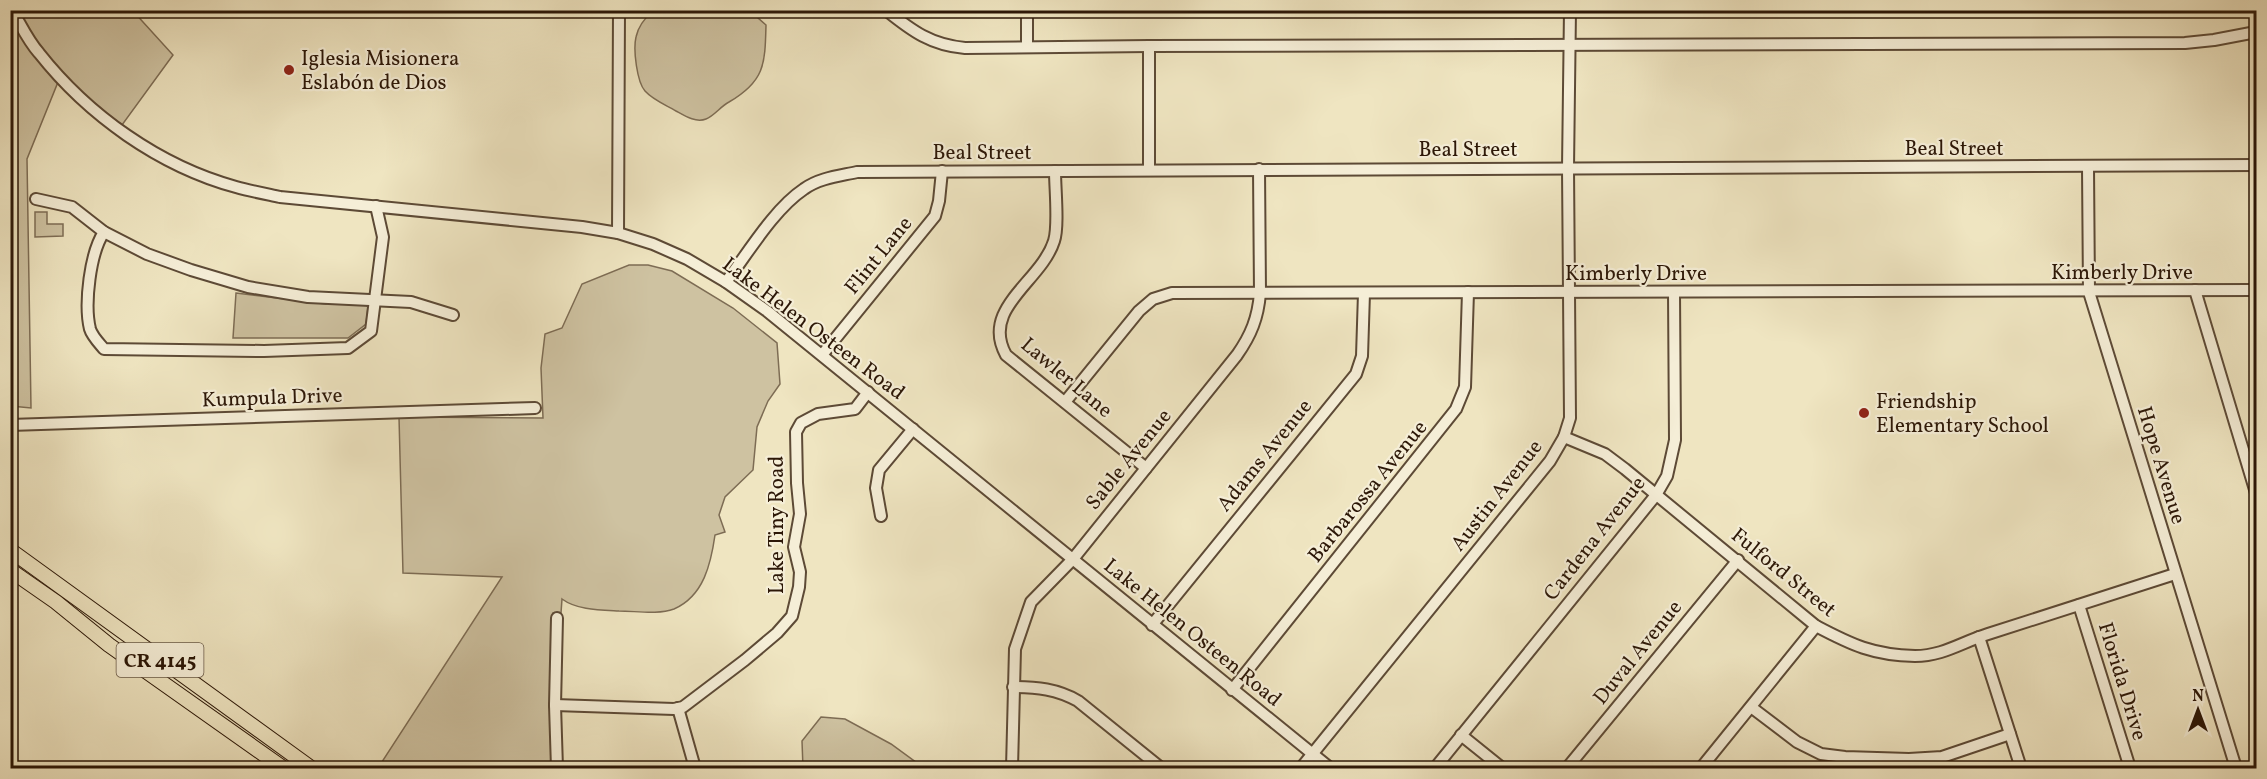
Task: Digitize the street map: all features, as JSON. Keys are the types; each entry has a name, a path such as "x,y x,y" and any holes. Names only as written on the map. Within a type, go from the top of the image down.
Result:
{"main road":[{"name":"CR 4145","path":"10,550 311,768"},
{"name":"CR 4145","path":"10,570 110,645 283,768"},
{"path":"37,589 49,592 89,620 111,623"},
{"path":"110,645 125,645 162,670 183,677"}],"street":[{"name":"Lake Helen Osteen Road","path":"12,10 37,52 99,115 145,147 170,161 234,187 280,197 509,219 618,233 653,244 687,259 726,282 822,355 1330,768"},
{"path":"618,233 619,10"},
{"path":"886,10 929,41 965,48 2185,43 2256,32"},
{"path":"1027,10 1027,47"},
{"name":"Austin Avenue","path":"1301,768 1550,461 1564,437 1570,418 1568,168 1570,10"},
{"path":"1149,46 1149,170"},
{"name":"Beal Street","path":"726,282 785,204 805,188 827,178 857,172 2256,165"},
{"name":"Hope Avenue","path":"2088,167 2089,292 2236,768"},
{"name":"Sable Avenue","path":"1012,768 1015,649 1031,602 1073,559 1237,356 1251,334 1259,314 1259,169"},
{"name":"Flint Lane","path":"822,355 934,216 939,201 942,171"},
{"name":"Lawler Lane","path":"1055,171 1055,238 1046,260 1006,307 999,323 1001,345 1006,355 1146,468"},
{"path":"36,199 72,207 104,232 147,254 248,287 308,297 411,302 453,315"},
{"path":"104,232 97,242 88,314 90,332 104,349 264,351 348,348 371,331 377,299 383,237 376,206"},
{"path":"2195,290 2256,493"},
{"name":"Kimberly Drive","path":"1065,402 1139,311 1153,299 1172,294 2256,290"},
{"name":"Barbarossa Avenue","path":"1232,690 1456,409 1465,387 1468,292"},
{"name":"Cardena Avenue","path":"1435,768 1656,495 1667,476 1675,440 1674,292"},
{"name":"Adams Avenue","path":"1152,625 1356,374 1362,356 1364,293"},
{"name":"Lake Tiny Road","path":"678,708 697,697 722,675 745,660 777,633 792,616 800,572 794,547 800,514 796,432 801,423 818,414 855,409 868,392"},
{"name":"Kumpula Drive","path":"10,425 535,408"},
{"path":"881,516 876,488 879,470 913,429"},
{"name":"Fulford Street","path":"1564,437 1605,454 1738,560 1816,626 1851,645 1880,653 1916,656 1946,652 1979,637 2175,574"},
{"name":"Duval Avenue","path":"1567,768 1738,560"},
{"name":"Florida Drive","path":"2079,605 2130,768"},
{"path":"556,768 555,705 558,618"},
{"path":"1701,768 1816,626"},
{"path":"1979,637 2021,768"},
{"path":"1013,687 1040,687 1072,698 1161,768"},
{"path":"555,705 678,708 695,768"},
{"path":"1751,707 1797,742 1821,754 1911,764 1942,757 2010,734"},
{"path":"1461,735 1502,768"}],"shaded area":[{"path":"18,11 133,11 173,55 122,125 89,99 57,69 40,47"},
{"path":"653,11 750,11 766,25 765,51 761,70 756,79 741,94 709,118 702,120 687,117 656,100 642,87 636,66 635,50 639,30"},
{"path":"10,16 58,82 27,159 31,408 11,406"},
{"path":"35,212 47,212 47,224 63,224 63,236 35,237"},
{"path":"629,265 648,265 672,271 733,308 777,343 780,384 768,401 757,427 753,470 725,497 719,515 725,532 715,535 704,578 692,596 684,603 674,609 661,612 589,609 562,599 561,613 553,613 552,768 378,768 502,577 403,573 399,417 543,418 541,368 545,334 562,328 582,284"},
{"path":"236,293 326,304 331,299 363,302 368,307 366,324 348,338 233,338"},
{"path":"821,717 845,719 891,744 924,768 803,768 802,741"}],"place":[{"name":"Iglesia Misionera Eslabón de Dios","path":"289,70"},
{"name":"Friendship Elementary School","path":"1864,413"}]}
